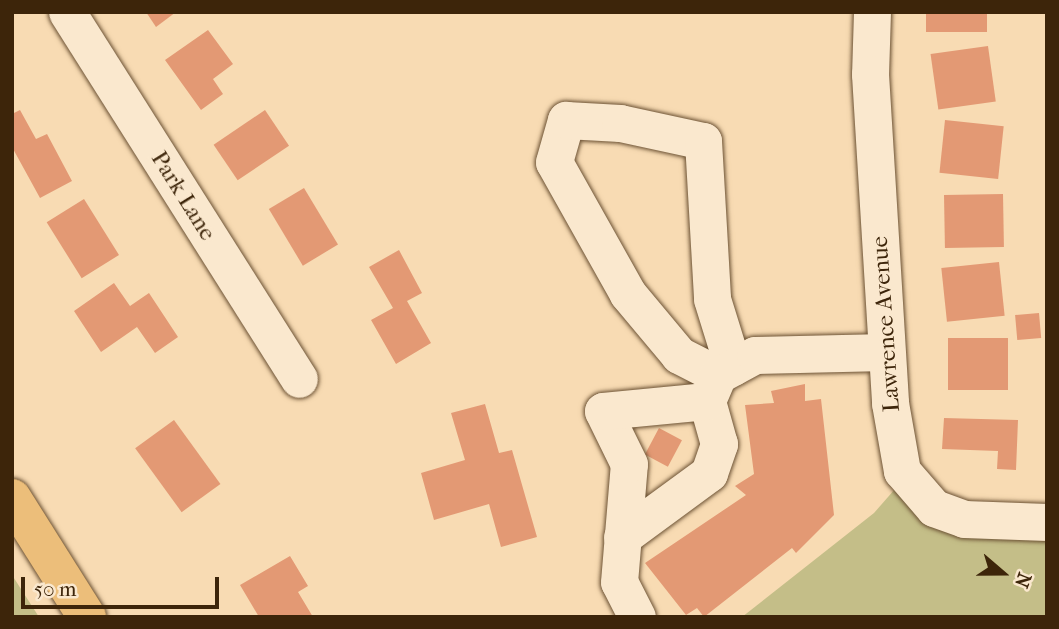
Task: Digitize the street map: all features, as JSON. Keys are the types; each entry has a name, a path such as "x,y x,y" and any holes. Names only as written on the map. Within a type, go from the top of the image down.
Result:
{"main road":[{"path":"12,498 87,617"}],"street":[{"name":"Park Lane","path":"67,12 299,379"},
{"name":"Lawrence Avenue","path":"872,12 870,74 890,403 902,471 934,508 964,519 1047,522"},
{"path":"622,537 709,473 719,444 719,381 704,141 620,123 566,120 554,162 628,294 679,355 719,381"},
{"path":"636,617 619,582 629,464 603,411 719,381 755,355 887,352"}],"shaded area":[{"path":"902,481 1047,527 1047,617 742,617 874,513"},
{"path":"12,575 39,617 12,617"}],"building":[{"path":"146,12 176,12 156,27"},
{"path":"926,12 987,12 987,32 926,32"},
{"path":"208,30 233,64 213,79 223,94 201,110 165,60"},
{"path":"988,46 996,101 938,110 931,54"},
{"path":"20,110 36,139 47,134 72,181 40,198 12,147 12,114"},
{"path":"265,110 289,146 238,180 214,145"},
{"path":"945,120 1004,126 998,179 939,173"},
{"path":"304,188 338,245 303,266 269,209"},
{"path":"1003,194 1004,247 945,248 944,195"},
{"path":"84,199 119,255 82,278 47,222"},
{"path":"399,250 422,293 407,301 431,343 396,364 371,320 393,308 369,267"},
{"path":"999,262 1005,316 947,322 941,268"},
{"path":"114,283 130,306 149,293 178,337 155,353 137,327 101,352 74,311"},
{"path":"1039,313 1041,338 1017,340 1015,315"},
{"path":"948,338 1008,338 1008,390 948,390"},
{"path":"805,384 805,401 821,399 834,515 796,553 792,548 704,617 697,608 686,615 645,563 746,495 735,486 754,474 745,405 774,403 771,391"},
{"path":"485,404 499,453 512,450 537,537 501,547 489,504 434,520 421,473 465,460 451,413"},
{"path":"944,418 1018,420 1016,470 997,469 998,451 942,449"},
{"path":"174,420 220,484 182,512 135,448"},
{"path":"659,428 682,440 668,467 645,454"},
{"path":"290,556 308,586 298,592 313,617 259,617 240,585"}]}
